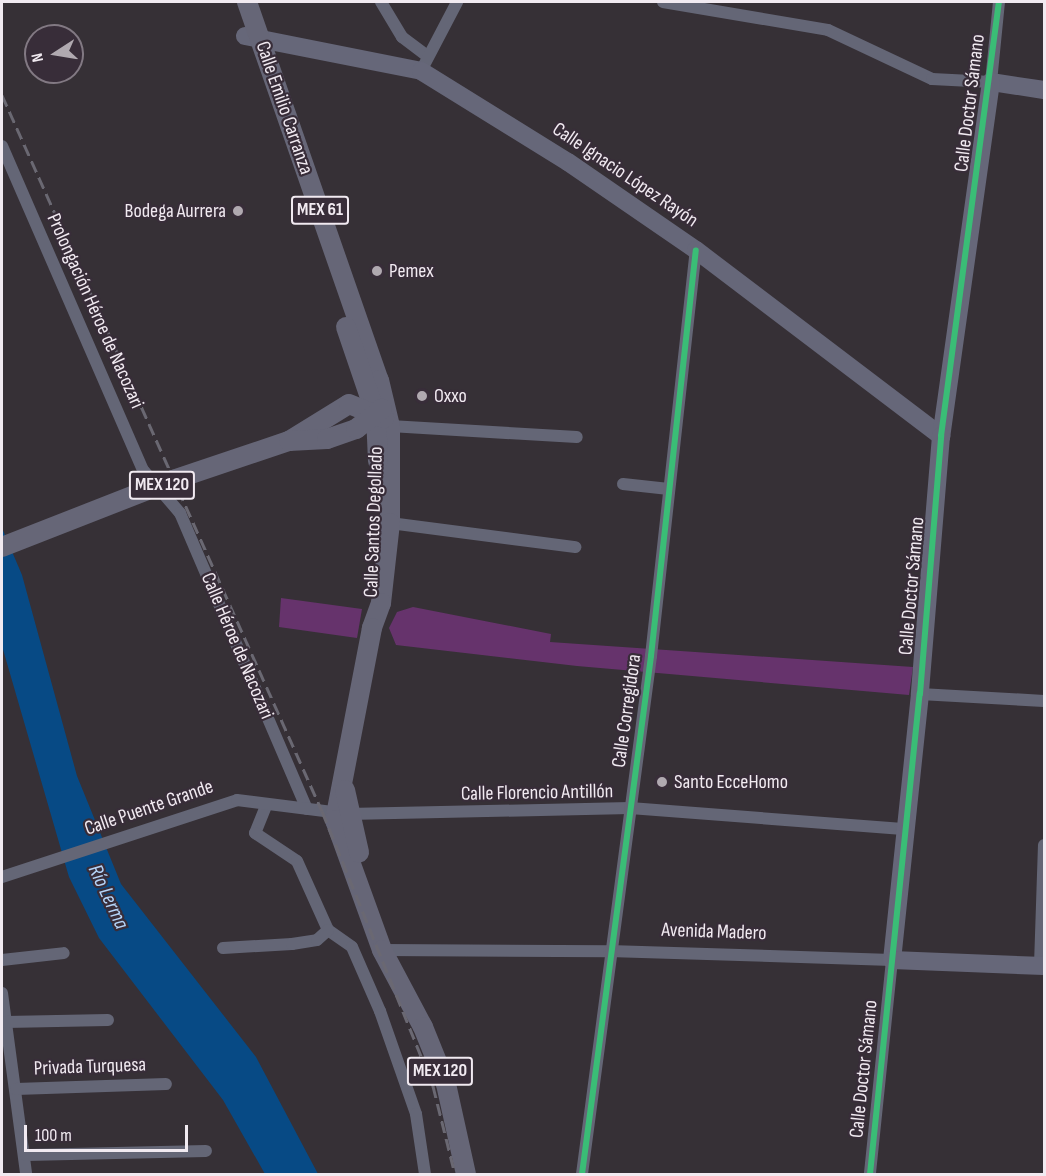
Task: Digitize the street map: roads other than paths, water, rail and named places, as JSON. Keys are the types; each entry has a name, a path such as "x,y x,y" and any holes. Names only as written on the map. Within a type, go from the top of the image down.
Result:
{"main road":[{"name":"Calle Emilio Carranza","path":"233,2 252,36 386,416"},
{"name":"Calle Emilio Carranza","path":"247,2 252,36 364,380 386,416"},
{"path":"364,380 349,404 386,416"},
{"name":"MEX 120","path":"290,441 324,416 349,404"},
{"name":"MEX 120","path":"2,547 159,487 290,441 334,437 386,416"},
{"name":"Calle Santos Degollado","path":"341,813 372,628 378,457 386,416"},
{"name":"Calle Santos Degollado","path":"372,628 381,603 390,523 386,416"},
{"name":"MEX 120","path":"334,437 358,442 378,457"},
{"name":"MEX 120","path":"341,813 387,950 446,1084 466,1174"}],"street":[{"path":"381,2 402,37 424,64 457,2"},
{"path":"663,2 828,30 932,78 991,82 1044,90"},
{"name":"Calle Doctor Sámano","path":"870,1174 920,694 941,436 991,82 999,2"},
{"name":"Calle Ignacio López Rayón","path":"252,36 424,64 696,250 941,436"},
{"name":"Prolongación Héroe de Nacozari","path":"2,146 143,470 159,487"},
{"name":"Calle Corregidora","path":"582,1174 609,951 630,808 696,250"},
{"path":"386,416 577,437"},
{"path":"623,484 669,489"},
{"name":"Calle Héroe de Nacozari","path":"159,487 180,513 307,810"},
{"path":"390,523 575,547"},
{"path":"920,694 1044,701"},
{"name":"Calle Puente Grande","path":"2,877 237,800 266,806 341,813"},
{"path":"266,806 255,833 297,861 328,930 352,947 380,1011 416,1114 425,1174"},
{"name":"Calle Florencio Antillón","path":"341,813 630,808 906,829"},
{"path":"1042,965 1044,845"},
{"path":"223,948 300,943 317,940 328,930"},
{"name":"Avenida Madero","path":"387,950 609,951 1042,965"},
{"path":"2,960 64,953"},
{"path":"2,993 26,1155 26,1174"},
{"path":"6,1022 108,1020"},
{"name":"Privada Turquesa","path":"16,1089 166,1083"},
{"path":"26,1155 206,1151"}],"water":[{"name":"Río Lerma","path":"2,528 22,575 77,776 121,884 256,1057 318,1174 265,1174 223,1100 99,938 69,877 2,646"}],"railway":[{"path":"2,95 322,811 433,1086 455,1174"}],"place":[{"name":"Bodega Aurrera","path":"238,211"},
{"name":"Pemex","path":"377,271"},
{"name":"Oxxo","path":"422,396"},
{"name":"Santo EcceHomo","path":"662,782"}]}
